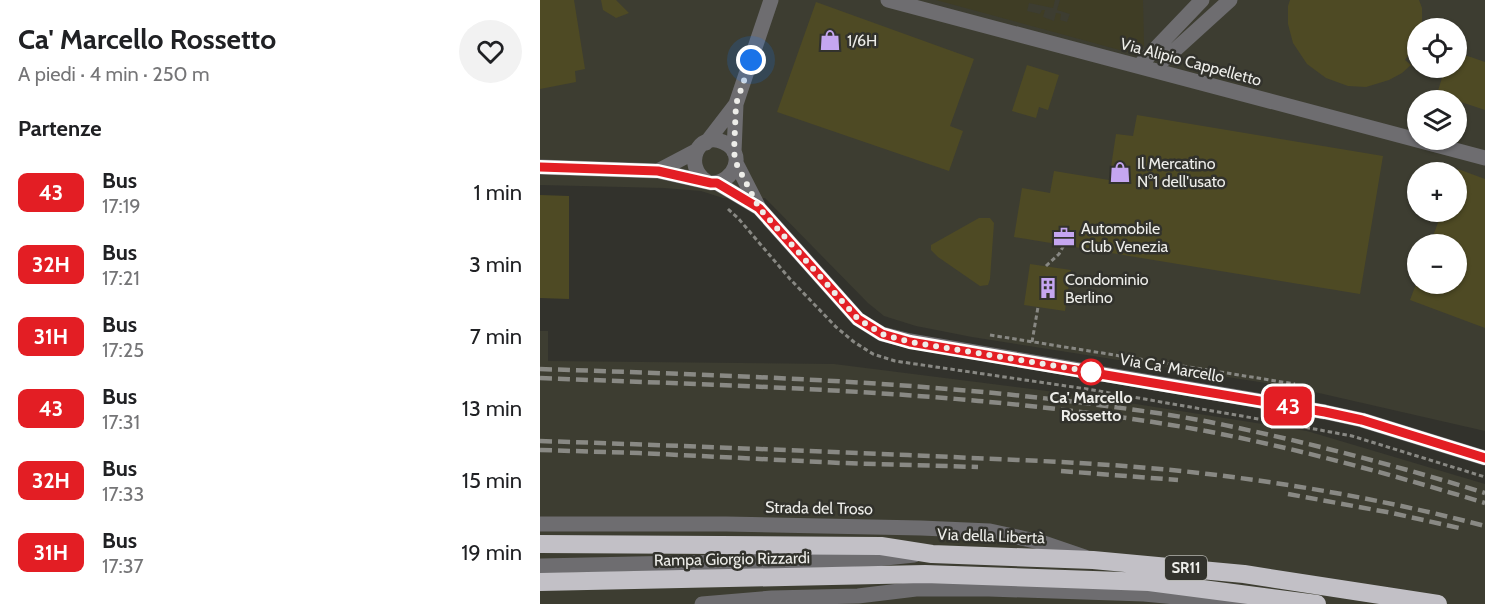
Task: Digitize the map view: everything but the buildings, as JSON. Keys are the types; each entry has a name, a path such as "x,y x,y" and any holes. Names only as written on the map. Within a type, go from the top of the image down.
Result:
{"highway":[{"name":"Via della Libertà","path":"540,544 881,546 932,554 1093,560 1244,574 1438,604"},
{"name":"Rampa Giorgio Rizzardi","path":"540,582 616,572 926,574 1149,582 1317,604"}],"street":[{"path":"736,104 701,147 693,162 697,173 711,182 726,179 733,172 736,104 771,0"},
{"name":"Via Alipio Cappelletto","path":"888,0 1485,158"},
{"path":"1139,66 1202,0"},
{"path":"1165,59 1230,0"},
{"path":"701,147 715,141 724,142 731,148 735,157"},
{"name":"Via Ca' Marcello","path":"658,171 701,147"},
{"name":"Via Ca' Marcello","path":"735,157 759,208 858,319 882,334 910,342 1325,412 1362,420 1485,458"},
{"name":"Via Ca' Marcello","path":"540,167 658,171 711,182 759,208"},
{"name":"Strada del Troso","path":"540,525 726,524 990,531 1044,543 1093,560"},
{"path":"540,566 616,572 876,559 932,554"},
{"path":"702,604 772,598 858,596 916,589 1088,591 1252,604"}],"path":[{"path":"726,207 790,279"},
{"path":"1046,266 1059,254 1064,245"},
{"path":"1032,342 1038,307"},
{"path":"990,335 1294,384"}],"shaded area":[{"path":"540,0 1485,0 1485,431 1297,388 972,337 916,326 884,316 868,303 765,198 723,198 701,191 540,185"},
{"path":"936,0 1055,0 1053,8 1029,3 1027,11 1040,14 1042,10 1045,10 1043,17 1054,21 1056,13 1061,14 1060,20 1067,22 1070,14 1057,10 1060,0 1143,0 1144,46 1127,52"},
{"path":"540,331 548,331 548,361 834,364 1079,395 1307,431 1485,484 1485,604 540,604"}],"railway":[{"path":"540,369 870,383 1002,394 1157,413 1280,437 1383,463 1485,493"},
{"path":"540,378 790,388 1040,407 1206,431 1276,446 1485,503"},
{"path":"540,441 1021,460 1171,470 1243,478 1347,495 1485,526"},
{"path":"540,450 978,467"},
{"path":"1061,471 1178,480"},
{"path":"1288,494 1459,528"}],"bus line":[{"name":"43","path":"540,167 658,171 717,183 759,208 858,319 882,334 910,342 1325,412 1362,420 1485,458"}],"place":[{"name":"1/6H","path":"830,40"},
{"name":"Il Mercatino N°1 dell'usato","path":"1120,172"},
{"name":"Automobile Club Venezia","path":"1064,237"},
{"name":"Condominio Berlino","path":"1048,288"},
{"name":"Ca' Marcello Rossetto","path":"1091,372"}],"route":[{"path":"751,60 736,104 734,152 736,163 759,208 858,319 882,334 910,342 1099,373 1091,372"}]}
